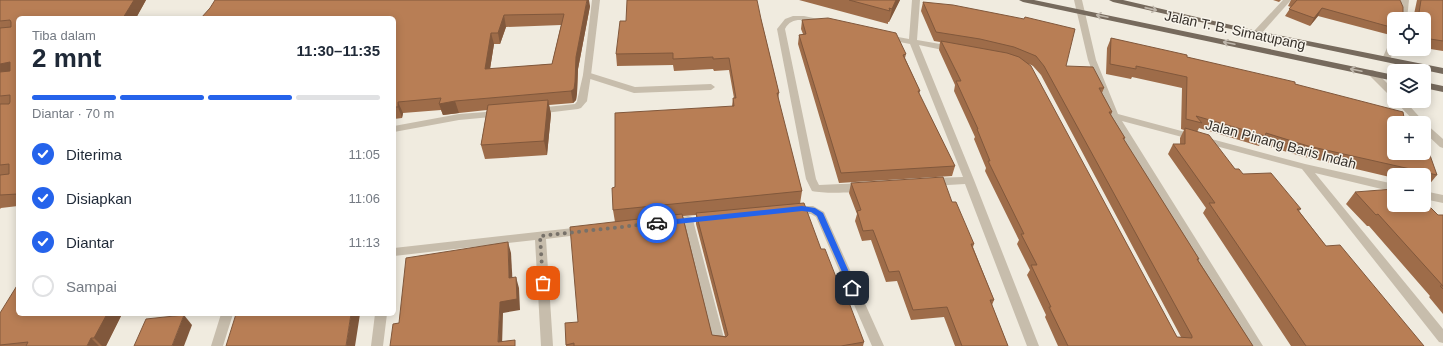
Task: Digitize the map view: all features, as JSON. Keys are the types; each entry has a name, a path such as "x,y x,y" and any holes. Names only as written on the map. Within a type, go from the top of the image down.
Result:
{"main road":[{"name":"Jalan T. B. Simatupang","path":"1023,0 1387,76"},
{"name":"Jalan T. B. Simatupang","path":"1113,0 1257,33 1443,71"},
{"path":"1431,86 1443,89"}],"street":[{"path":"525,112 574,107 578,106 582,101 587,75 596,0"},
{"path":"916,0 913,42 969,180 1033,346"},
{"path":"1078,0 1092,60 1114,116 1256,346"},
{"path":"1257,33 1287,0"},
{"path":"1404,12 1405,0"},
{"path":"829,24 799,18 789,19 783,23 781,29 811,179 816,188 829,189 876,186"},
{"path":"875,34 964,51"},
{"path":"1372,73 1387,88"},
{"path":"587,75 634,90 711,87"},
{"path":"1407,108 1414,116"},
{"path":"396,129 459,117 511,114"},
{"name":"Jalan Pinang Baris Indah","path":"1114,116 1305,167 1387,186"},
{"path":"1431,133 1443,146"},
{"path":"1305,167 1443,338"},
{"path":"922,183 969,180"},
{"path":"1431,196 1443,199"},
{"path":"787,210 813,210 820,214 878,346"},
{"path":"658,223 692,220 720,346"},
{"path":"396,252 592,230"},
{"path":"540,236 547,346"},
{"path":"217,346 226,316"},
{"path":"377,346 381,316"}],"building":[{"path":"0,0 134,0 124,16 16,16 16,194 0,195 0,175 9,174 9,164 0,165 0,104 9,104 10,95 0,96 0,72 10,71 10,62 0,64 0,28 11,27 11,22 10,20 0,21"},
{"path":"215,0 587,0 576,57 574,89 571,91 455,101 439,104 441,98 398,102 398,107 396,107 396,16 203,16","holes":["564,14 552,64 485,69 491,33 498,33 504,15"]},
{"path":"627,0 757,0 779,93 777,93 802,191 613,210 612,188 615,187 615,113 734,106 733,98 736,98 729,58 713,59 713,57 673,59 673,53 616,54 620,21 626,21"},
{"path":"849,0 896,0 892,9 889,8 890,11"},
{"path":"1297,0 1400,0 1403,7 1403,12 1387,12 1387,26 1322,8 1314,18 1289,9"},
{"path":"1421,0 1443,0 1443,41 1431,39 1431,12 1419,12"},
{"path":"923,2 953,5 1024,19 1025,17 1075,29 1066,66 1093,67 1104,88 1099,88 1112,112 1109,112 1125,138 1123,138 1199,259 1197,259 1253,346 1068,346 1031,265 1037,265 1021,234 1024,234 988,161 990,161 978,129 956,81 961,81 941,41 1007,53 1019,57 1031,66 1177,337 1192,338 1192,336 1044,66 1036,56 1014,47 980,39 936,32"},
{"path":"828,18 896,33 906,54 903,55 920,91 918,91 955,166 841,173 799,35 806,34 802,20"},
{"path":"1111,38 1295,82 1295,84 1403,112 1404,116 1387,116 1387,160 1431,160 1431,158 1437,175 1431,174 1431,168 1406,168 1308,146 1266,133 1265,136 1196,116 1202,123 1186,119 1187,77 1136,66 1136,69 1110,64"},
{"path":"548,100 544,141 481,145 488,105"},
{"path":"1185,128 1209,135 1235,169 1239,169 1243,174 1271,173 1301,209 1297,209 1326,246 1340,245 1424,346 1306,346 1209,203 1215,203 1173,144 1185,144"},
{"path":"943,177 952,202 956,202 974,244 971,244 994,300 990,300 1008,346 962,346 947,307 913,310 899,271 889,272 873,230 863,231 857,211 861,210 851,183"},
{"path":"1387,190 1387,212 1431,212 1431,208 1438,215 1443,215 1443,286 1378,214 1376,215 1355,192"},
{"path":"804,203 821,249 825,249 845,300 848,300 864,342 841,346 574,346 574,343 566,345 565,323 578,322 570,227 682,214 712,335 726,337 728,335 696,213"},
{"path":"508,242 509,278 516,277 517,299 500,302 498,342 515,340 515,346 390,346 393,324 399,323 406,258"},
{"path":"16,287 16,316 106,316 94,338 91,338 87,346 26,346 28,342 0,345 0,313"},
{"path":"184,316 172,346 134,346 146,319"},
{"path":"235,316 351,316 346,346 226,346"}],"way so far":[{"path":"543,283 540,236 657,223"}],"route":[{"path":"657,223 802,209 813,210 820,214 852,288"}]}
